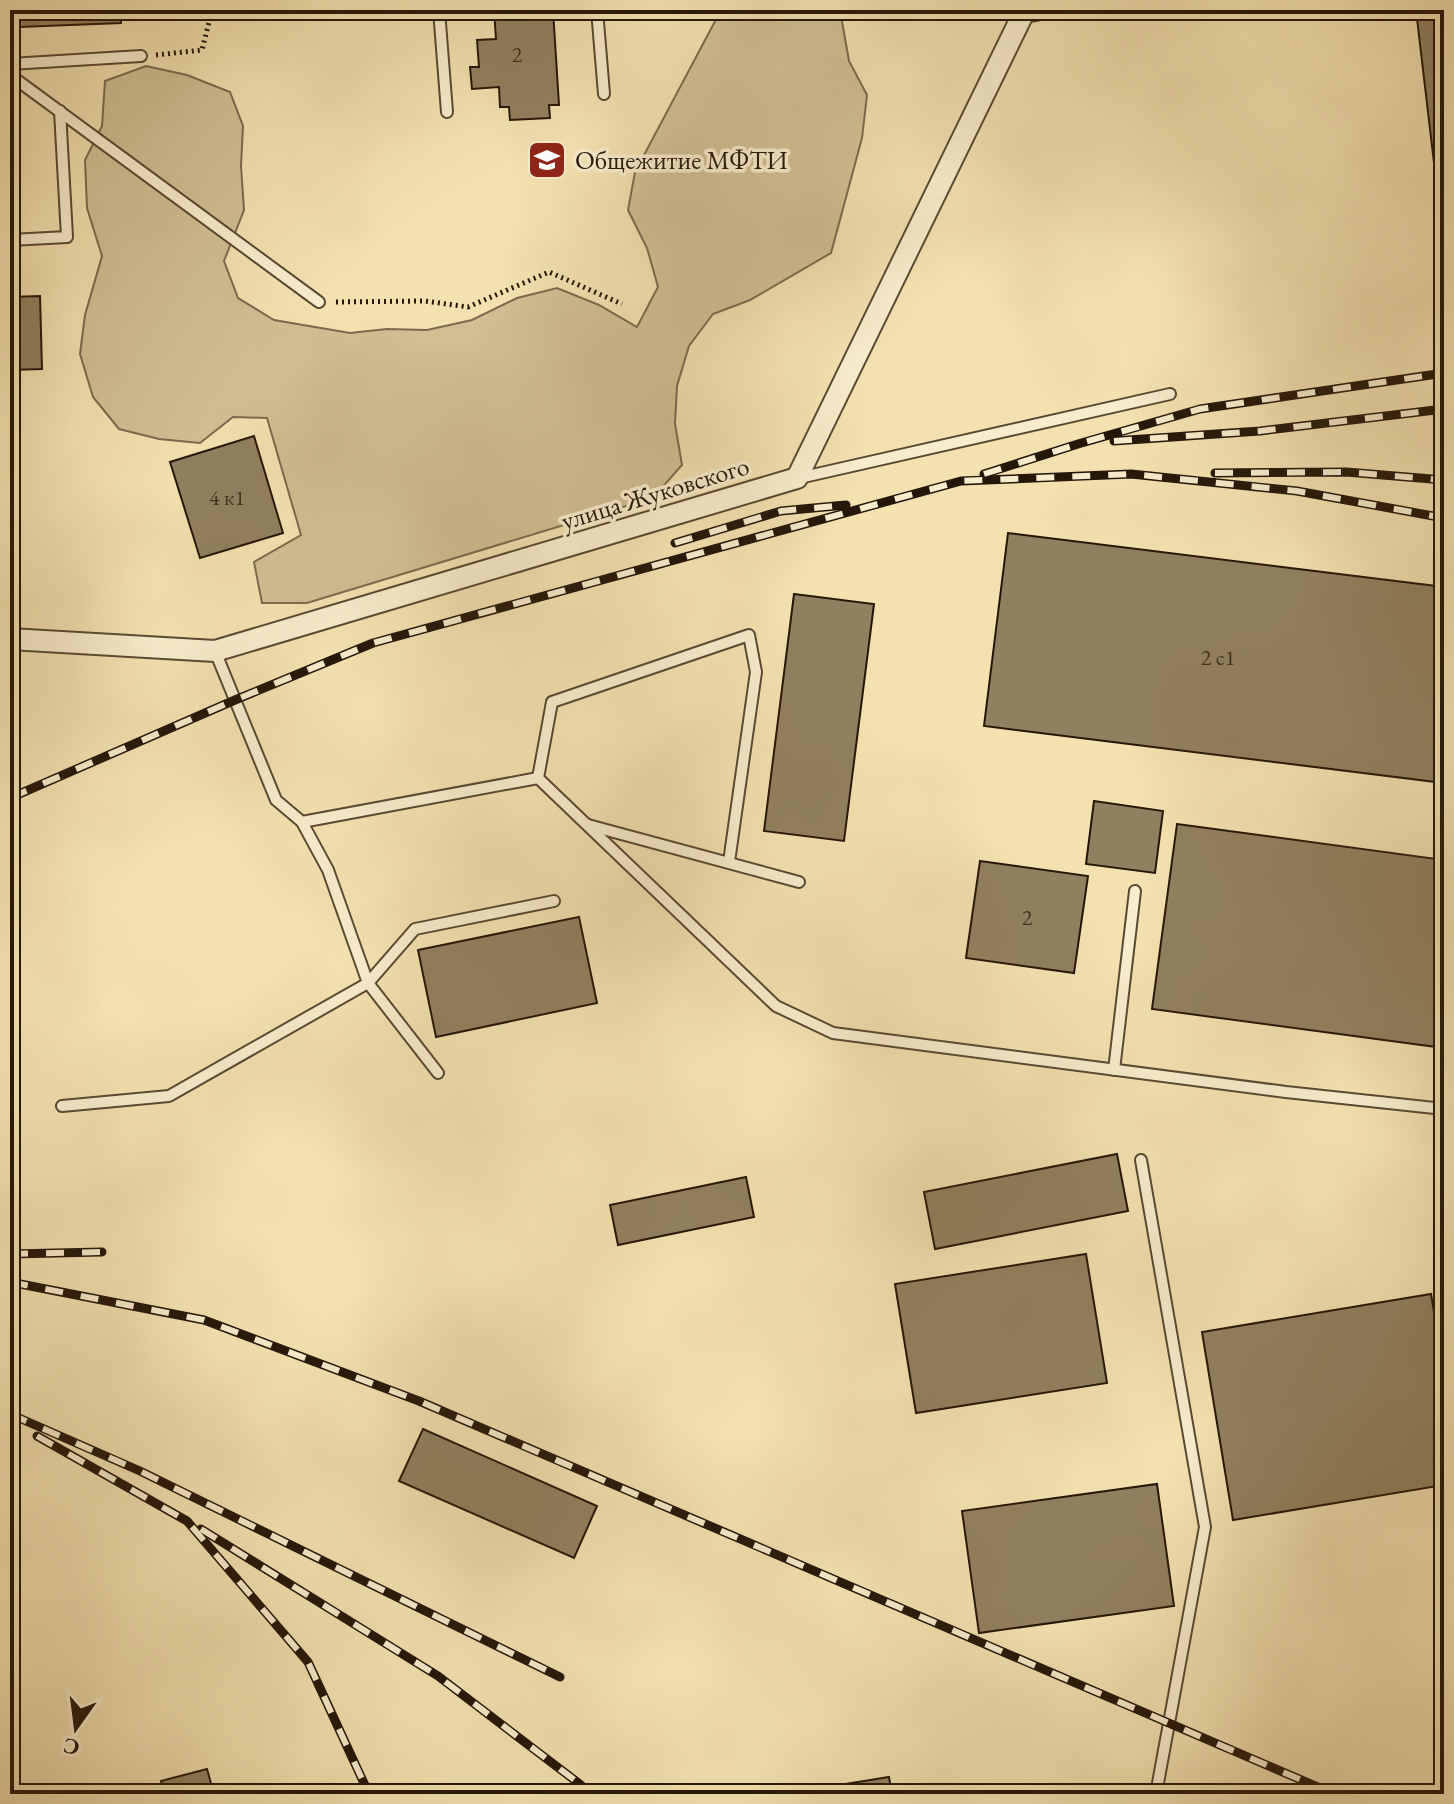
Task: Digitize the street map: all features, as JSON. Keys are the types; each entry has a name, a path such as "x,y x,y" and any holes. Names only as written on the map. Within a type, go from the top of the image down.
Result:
{"street":[{"path":"797,478 1024,12 1036,10"},
{"name":"улица Жуковского","path":"10,639 215,651 797,478"}],"lane":[{"path":"439,10 447,112"},
{"path":"597,10 604,94"},
{"path":"10,64 141,56"},
{"path":"10,75 319,302"},
{"path":"10,240 67,237 60,111"},
{"path":"797,478 1170,394"},
{"path":"538,778 552,702 749,635 756,672 729,862"},
{"path":"215,651 276,800 302,822 328,870 368,983 438,1073"},
{"path":"302,822 538,778"},
{"path":"538,778 776,1006 833,1033 1286,1092 1444,1109"},
{"path":"587,824 799,882"},
{"path":"1114,1070 1135,891"},
{"path":"62,1106 169,1096 368,983 415,929 554,901"},
{"path":"1141,1160 1205,1527 1156,1794"}],"path":[{"path":"141,56 202,50 212,10"},
{"path":"319,302 425,301 468,307 549,272 622,304"}],"shaded area":[{"path":"721,10 840,10 849,61 867,95 862,138 831,253 750,300 713,314 689,346 677,386 675,424 682,465 653,498 307,603 262,603 254,562 301,535 267,418 233,417 200,443 159,439 119,429 93,397 80,354 85,315 102,256 87,208 85,160 102,126 105,81 146,66 187,75 230,92 243,126 241,166 244,210 224,261 238,298 274,320 350,333 387,329 427,330 472,320 517,298 557,288 599,305 637,327 658,287 647,248 628,210 635,172"}],"building":[{"path":"19,10 120,10 121,23 20,27"},
{"path":"494,10 553,10 559,105 549,105 550,118 510,120 509,107 500,107 499,87 472,89 470,67 479,67 477,40 496,39"},
{"path":"1416,10 1444,10 1444,248"},
{"path":"40,296 42,369 10,370 10,297"},
{"path":"254,436 283,533 200,558 170,462"},
{"path":"1008,533 1444,587 1444,783 984,726"},
{"path":"794,594 874,604 844,841 764,831"},
{"path":"1094,801 1163,811 1155,873 1086,864"},
{"path":"1177,824 1444,860 1444,1048 1152,1009"},
{"path":"980,861 1088,876 1074,973 966,958"},
{"path":"579,917 597,1003 436,1037 418,950"},
{"path":"1117,1154 1128,1211 935,1249 924,1192"},
{"path":"746,1177 754,1217 618,1245 610,1205"},
{"path":"1086,1254 1107,1383 916,1413 895,1284"},
{"path":"1431,1294 1444,1372 1444,1485 1233,1520 1202,1332"},
{"path":"423,1429 597,1506 574,1558 399,1481"},
{"path":"1157,1484 1174,1606 979,1633 962,1511"},
{"path":"207,1769 214,1794 164,1794 161,1781"},
{"path":"889,1777 892,1794 783,1794"}],"railway":[{"path":"984,474 1200,409 1444,373"},
{"path":"1114,441 1260,431 1444,409"},
{"path":"1215,473 1346,472 1444,480"},
{"path":"10,798 373,643 961,481 1131,474 1297,491 1444,518"},
{"path":"675,543 781,511 846,505"},
{"path":"10,1254 102,1252"},
{"path":"10,1282 204,1320 419,1401 1334,1794"},
{"path":"10,1414 140,1471 560,1677"},
{"path":"37,1436 187,1521 308,1662 369,1794"},
{"path":"201,1529 438,1676 581,1785 588,1794"}],"place":[{"name":"Общежитие МФТИ","path":"547,160"}]}
